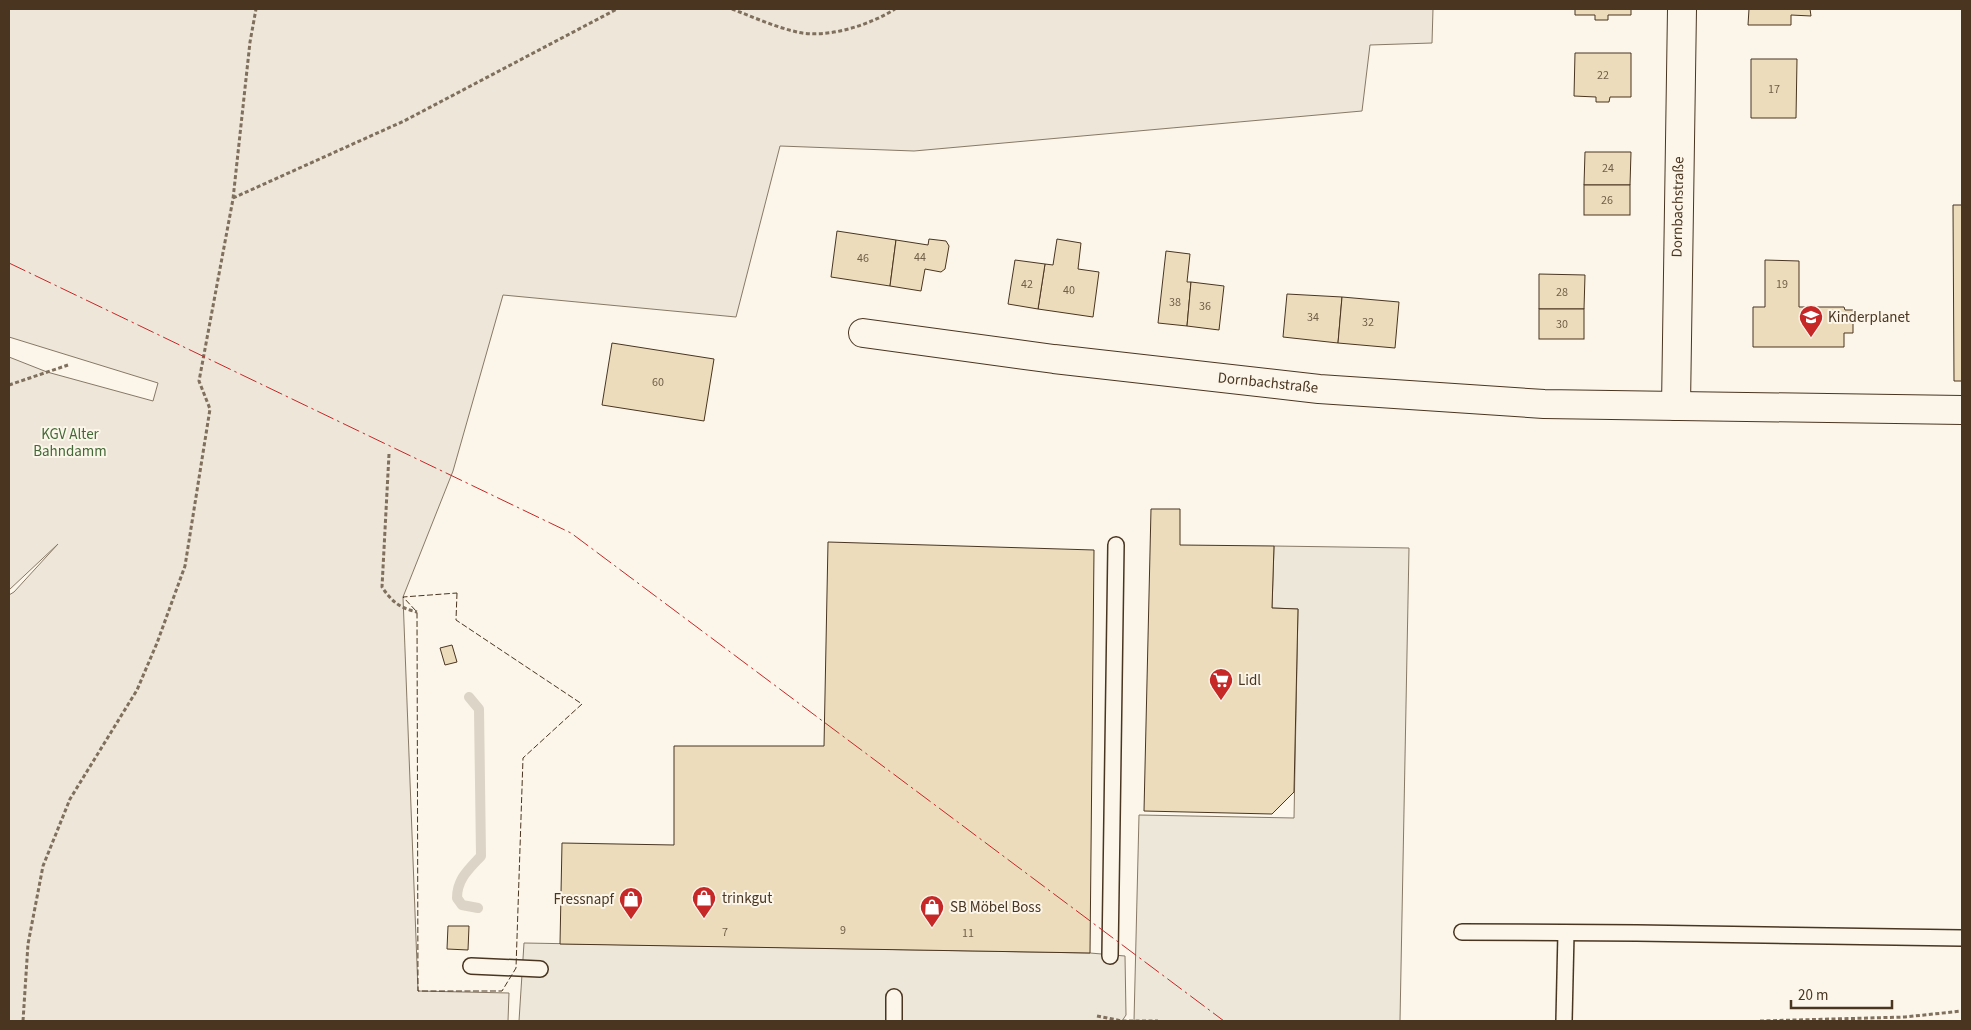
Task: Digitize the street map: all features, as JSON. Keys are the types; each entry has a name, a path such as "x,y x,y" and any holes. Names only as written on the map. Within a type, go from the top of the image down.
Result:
{"street":[{"name":"Dornbachstraße","path":"1676,406 1682,9"},
{"name":"Dornbachstraße","path":"863,333 1054,359 1319,389 1544,404 1962,410"}],"lane":[{"path":"1110,956 1116,545"},
{"path":"1462,932 1636,932 1962,938"},
{"path":"1564,1021 1566,933"},
{"path":"471,966 540,969"},
{"path":"894,997 894,1021"}],"path":[{"path":"23,1021 28,944 43,866 70,799 136,690 157,643 185,566 210,410 199,381 233,199 250,42 256,9"},
{"path":"233,199 404,121 617,9"},
{"path":"732,9 798,33 837,33 881,18 896,9"},
{"path":"9,385 68,365"},
{"path":"389,454 382,587 391,600 403,608 417,612"},
{"path":"1760,1021 1905,1017 1962,1011"},
{"path":"1097,1016 1122,1021 1158,1021"}],"green space":[{"name":"KGV Alter Bahndamm","path":"9,9 1433,9 1432,43 1370,45 1362,111 914,151 780,146 736,317 503,295 453,471 403,597 418,991 509,993 508,1021 9,1021 9,595 14,592 58,544 9,590 9,357 47,372 153,401 158,383 9,337"}],"shaded area":[{"name":"Lidl","path":"1274,546 1409,548 1400,1021 1134,1021 1139,815 1294,818 1298,609 1272,608"},
{"path":"524,943 1090,953 1125,956 1126,1015 1122,1021 519,1021"}],"building":[{"path":"1575,9 1631,9 1631,15 1608,15 1608,20 1595,20 1595,15 1575,15"},
{"path":"1749,9 1810,9 1811,16 1791,15 1791,25 1748,25"},
{"path":"1575,53 1631,53 1631,97 1610,97 1609,102 1596,102 1596,97 1574,96"},
{"path":"1751,59 1797,59 1796,118 1751,118"},
{"path":"1585,152 1631,152 1630,185 1584,185"},
{"path":"1584,185 1630,185 1630,215 1584,215"},
{"path":"1953,205 1962,205 1962,381 1954,381"},
{"path":"837,231 896,240 890,286 831,277"},
{"path":"929,239 946,241 949,246 945,269 941,272 925,269 921,291 890,286 896,240 928,245"},
{"path":"1057,239 1081,243 1078,269 1099,272 1093,317 1038,309 1045,264 1053,265"},
{"path":"1166,251 1190,254 1187,282 1191,282 1187,326 1158,323"},
{"path":"1015,260 1045,264 1038,309 1008,304"},
{"path":"1765,260 1799,261 1799,307 1844,307 1845,310 1853,310 1853,333 1844,333 1844,347 1753,347 1753,307 1765,307"},
{"path":"1539,274 1585,275 1584,309 1539,309"},
{"path":"1191,282 1224,286 1219,330 1187,326"},
{"path":"1287,294 1342,297 1338,343 1283,337"},
{"path":"1342,297 1399,302 1395,348 1338,343"},
{"path":"1539,309 1584,309 1584,339 1539,339"},
{"path":"612,343 714,359 704,421 602,405"},
{"name":"Lidl","path":"1151,509 1180,509 1180,545 1274,546 1272,608 1298,609 1294,792 1272,814 1144,811"},
{"path":"828,542 1094,550 1090,953 560,944 562,843 674,845 674,746 824,746"},
{"path":"452,645 457,662 445,665 440,648"},
{"path":"448,926 469,926 468,950 447,949"}],"waterway":[{"path":"469,697 479,709 481,856 461,880 457,898 462,905 478,908"}],"fence":[{"path":"457,593 456,620 582,704 523,758 516,968 502,991 418,991 417,612 403,597 457,593"}],"power":[{"path":"9,263 571,533 1224,1021"}],"place":[{"name":"Kinderplanet","path":"1811,338"},
{"name":"Lidl","path":"1221,701"},
{"name":"trinkgut","path":"704,919"},
{"name":"Fressnapf","path":"631,920"},
{"name":"SB Möbel Boss","path":"932,928"}]}
